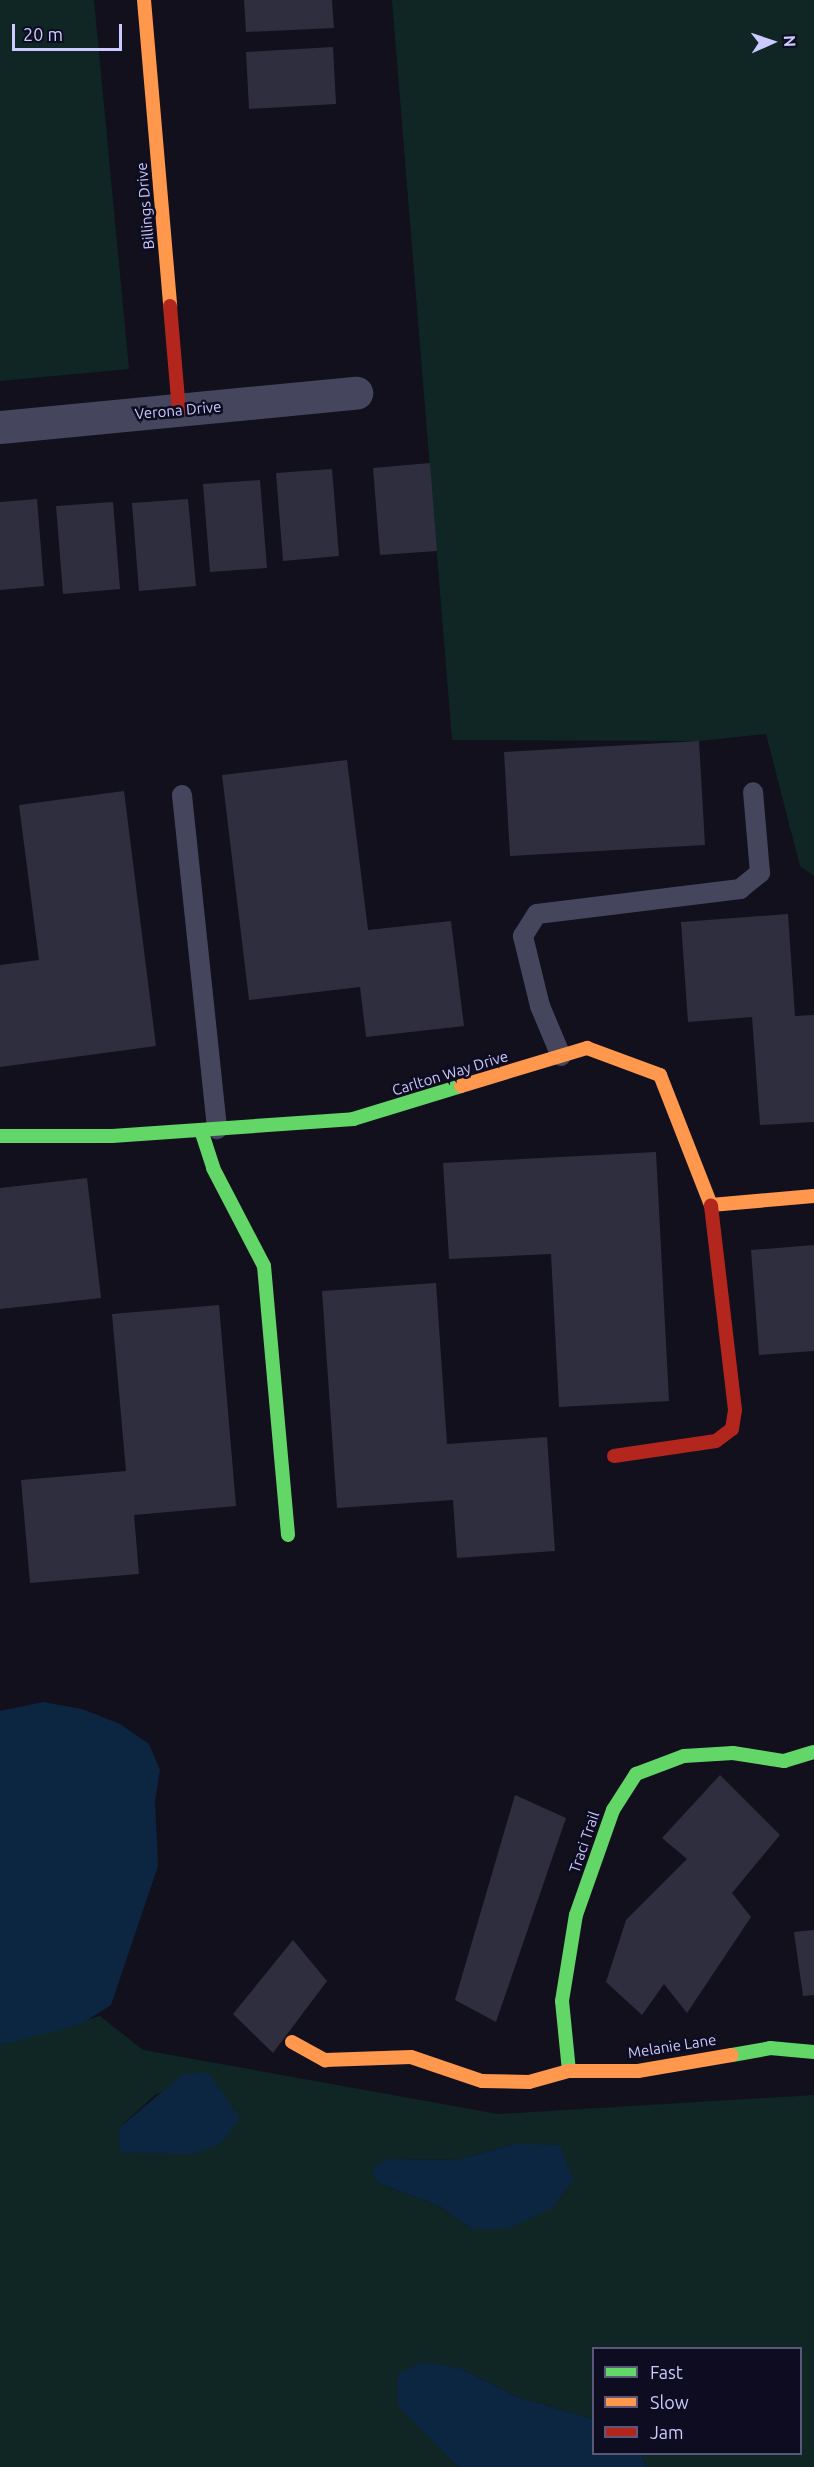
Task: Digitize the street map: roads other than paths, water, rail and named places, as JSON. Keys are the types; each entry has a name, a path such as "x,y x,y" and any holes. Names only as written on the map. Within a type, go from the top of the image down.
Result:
{"street":[{"name":"Billings Drive","path":"144,0 179,410"},
{"name":"Verona Drive","path":"0,427 356,393"},
{"name":"Carlton Way Drive","path":"0,1136 209,1130 353,1119 587,1048 660,1075 711,1205 735,1410 732,1429 716,1441 614,1456"},
{"path":"209,1130 213,1168 264,1266 288,1535"},
{"path":"711,1205 814,1197"},
{"name":"Traci Trail","path":"569,2071 562,2001 576,1915 613,1810 636,1774 684,1756 734,1753 784,1761 814,1752"},
{"name":"Melanie Lane","path":"292,2042 326,2060 411,2057 482,2081 529,2082 569,2071 638,2071 770,2048 814,2052"}],"lane":[{"path":"561,1056 540,1006 523,936 537,914 740,889 760,873 753,792"},
{"path":"182,795 209,1130"}],"water":[{"path":"43,1702 82,1709 120,1724 149,1744 160,1770 155,1801 158,1866 111,2005 81,2024 0,2045 0,1711"},
{"path":"208,2072 240,2118 221,2143 194,2154 120,2153 119,2128 183,2074"},
{"path":"514,2144 560,2145 573,2180 552,2208 507,2229 472,2229 439,2206 378,2183 372,2169 386,2159 457,2160"},
{"path":"422,2362 462,2369 518,2397 592,2419 592,2455 641,2455 647,2467 458,2467 398,2406 398,2374"}]}
